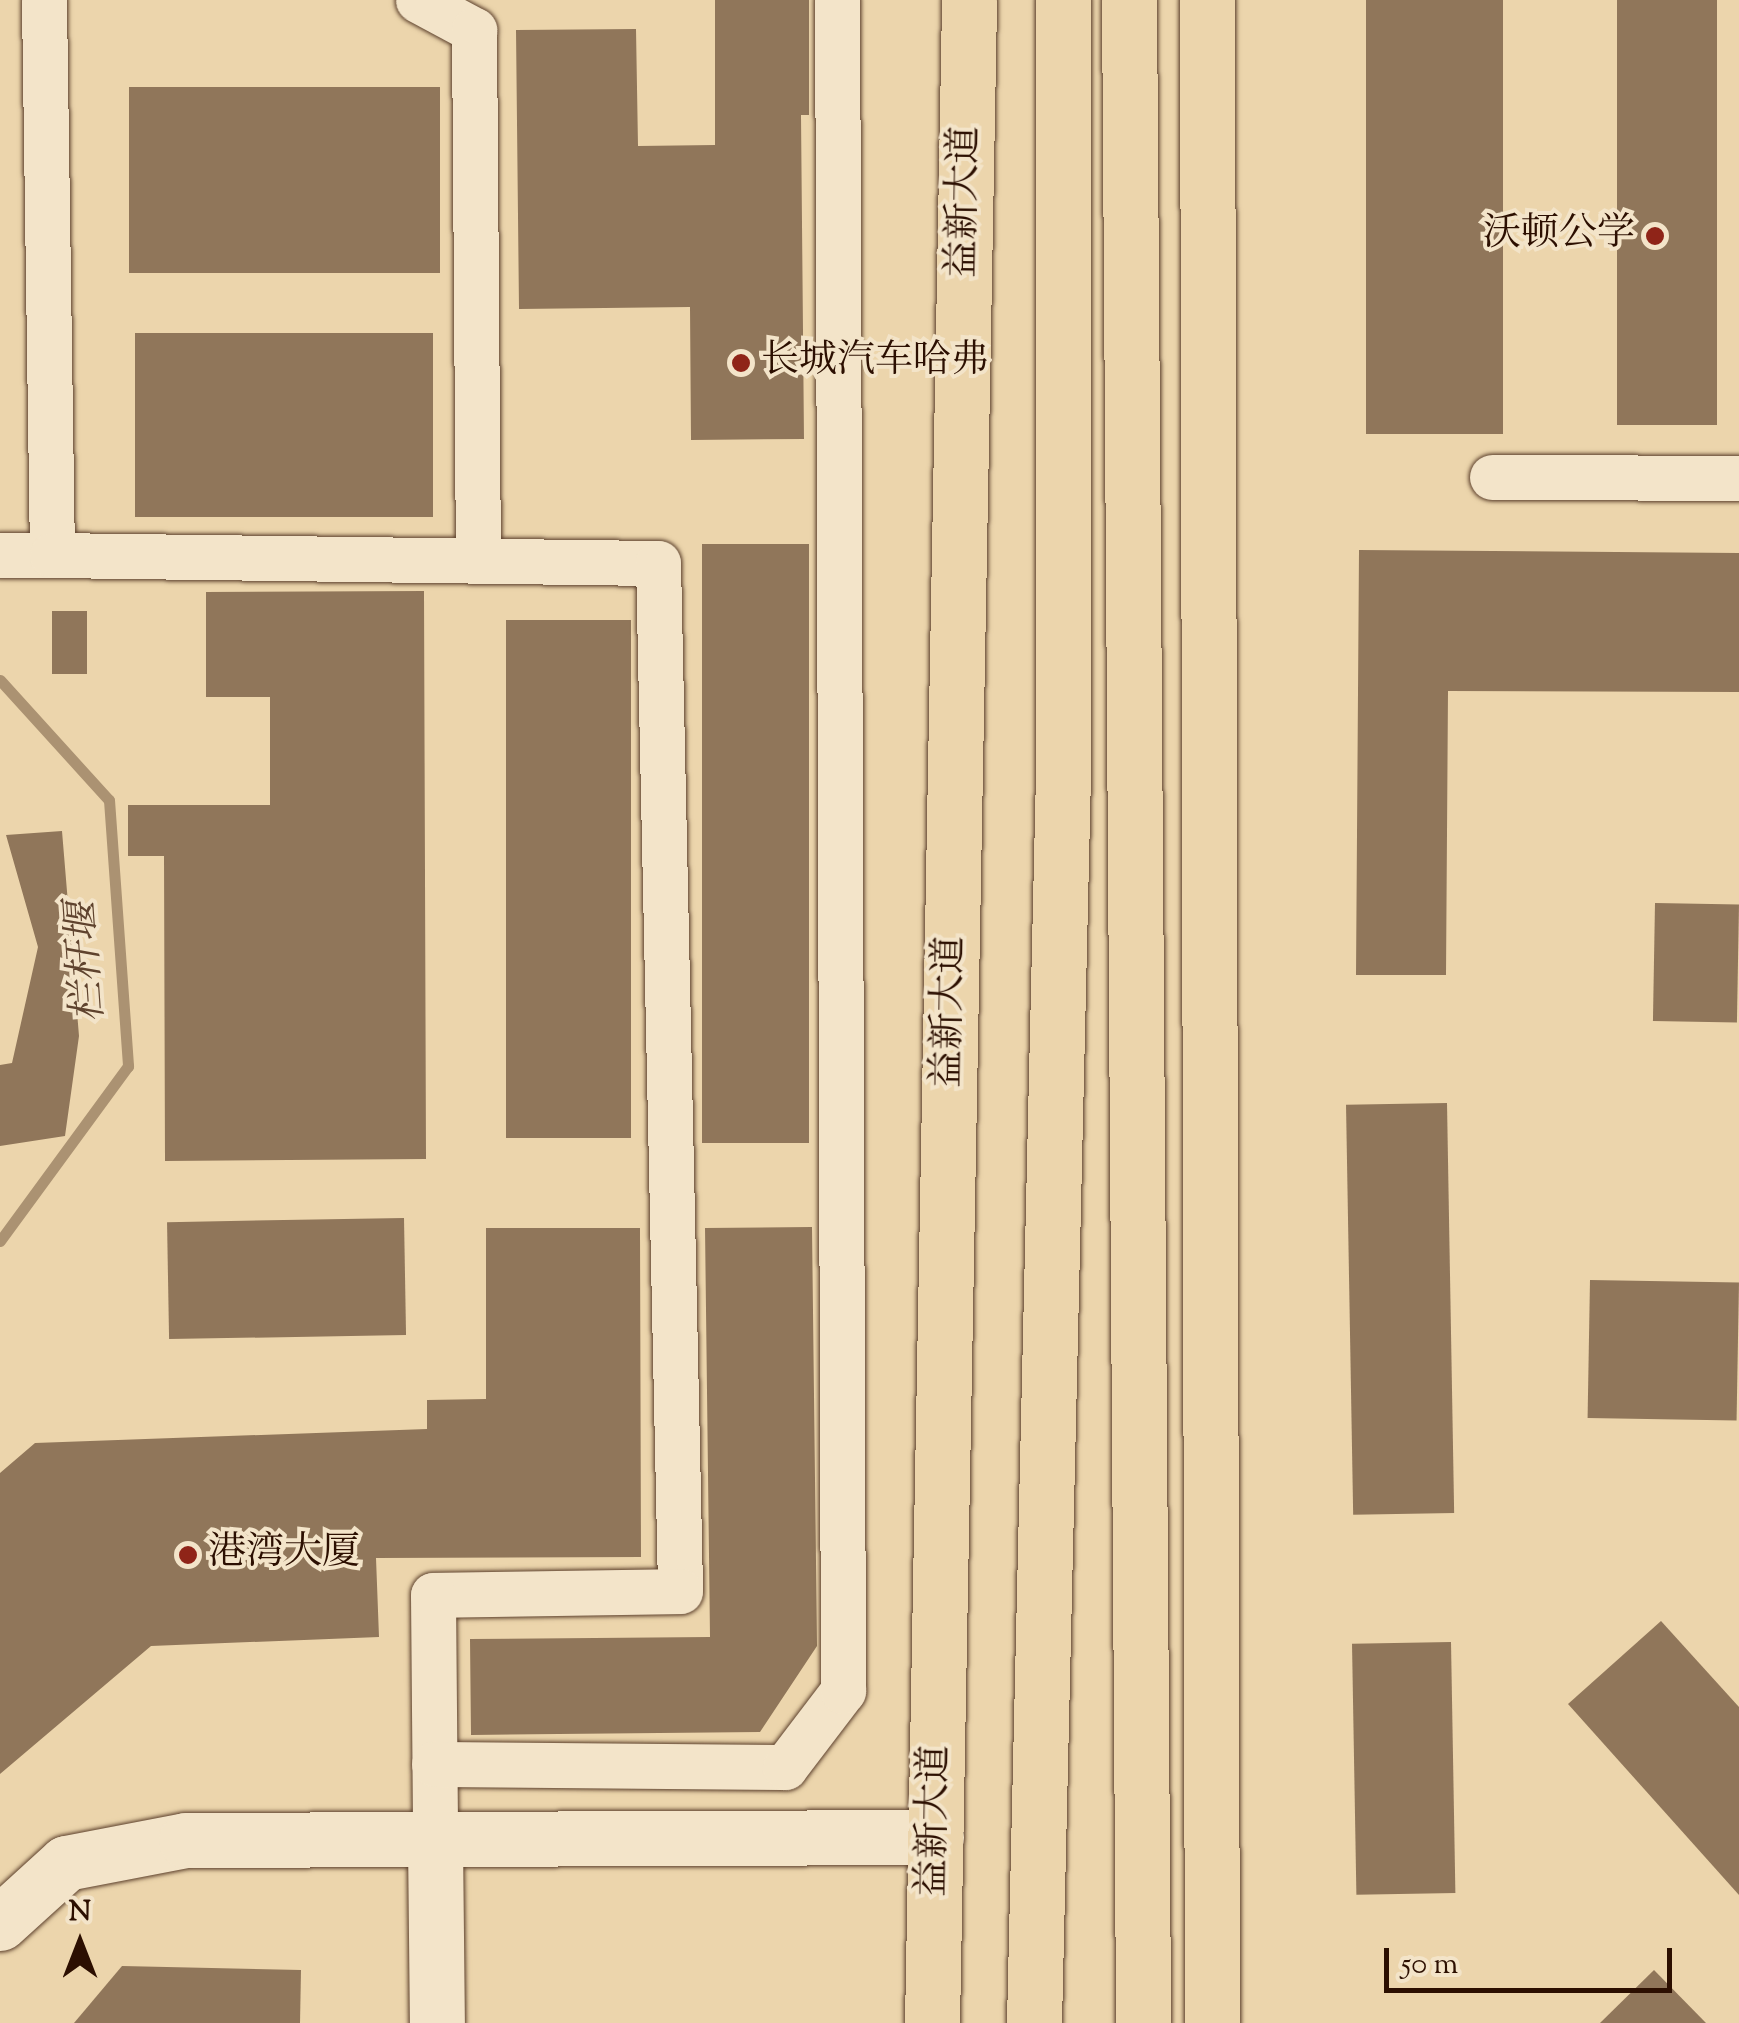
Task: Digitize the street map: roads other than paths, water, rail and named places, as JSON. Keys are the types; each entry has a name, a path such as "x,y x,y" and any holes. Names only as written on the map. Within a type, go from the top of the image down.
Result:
{"main road":[{"name":"益新大道","path":"932,2023 969,0"},
{"path":"1034,2023 1062,790 1063,0"},
{"path":"1129,0 1143,2023"},
{"path":"1208,0 1212,2023"}],"street":[{"path":"44,0 52,555"},
{"path":"418,0 474,30 478,560"},
{"path":"434,1764 785,1767 843,1690 837,0"},
{"path":"1492,477 1739,478"},
{"path":"0,555 658,563 680,1592 433,1595 437,2023"},
{"path":"0,1923 66,1864 186,1840 936,1836"}],"waterway":[{"name":"栏杆堰","path":"0,680 109,800 128,1066 0,1241"}],"place":[{"name":"沃顿公学","path":"1655,236"},
{"name":"长城汽车哈弗","path":"741,363"},
{"name":"港湾大厦","path":"188,1555"}]}
